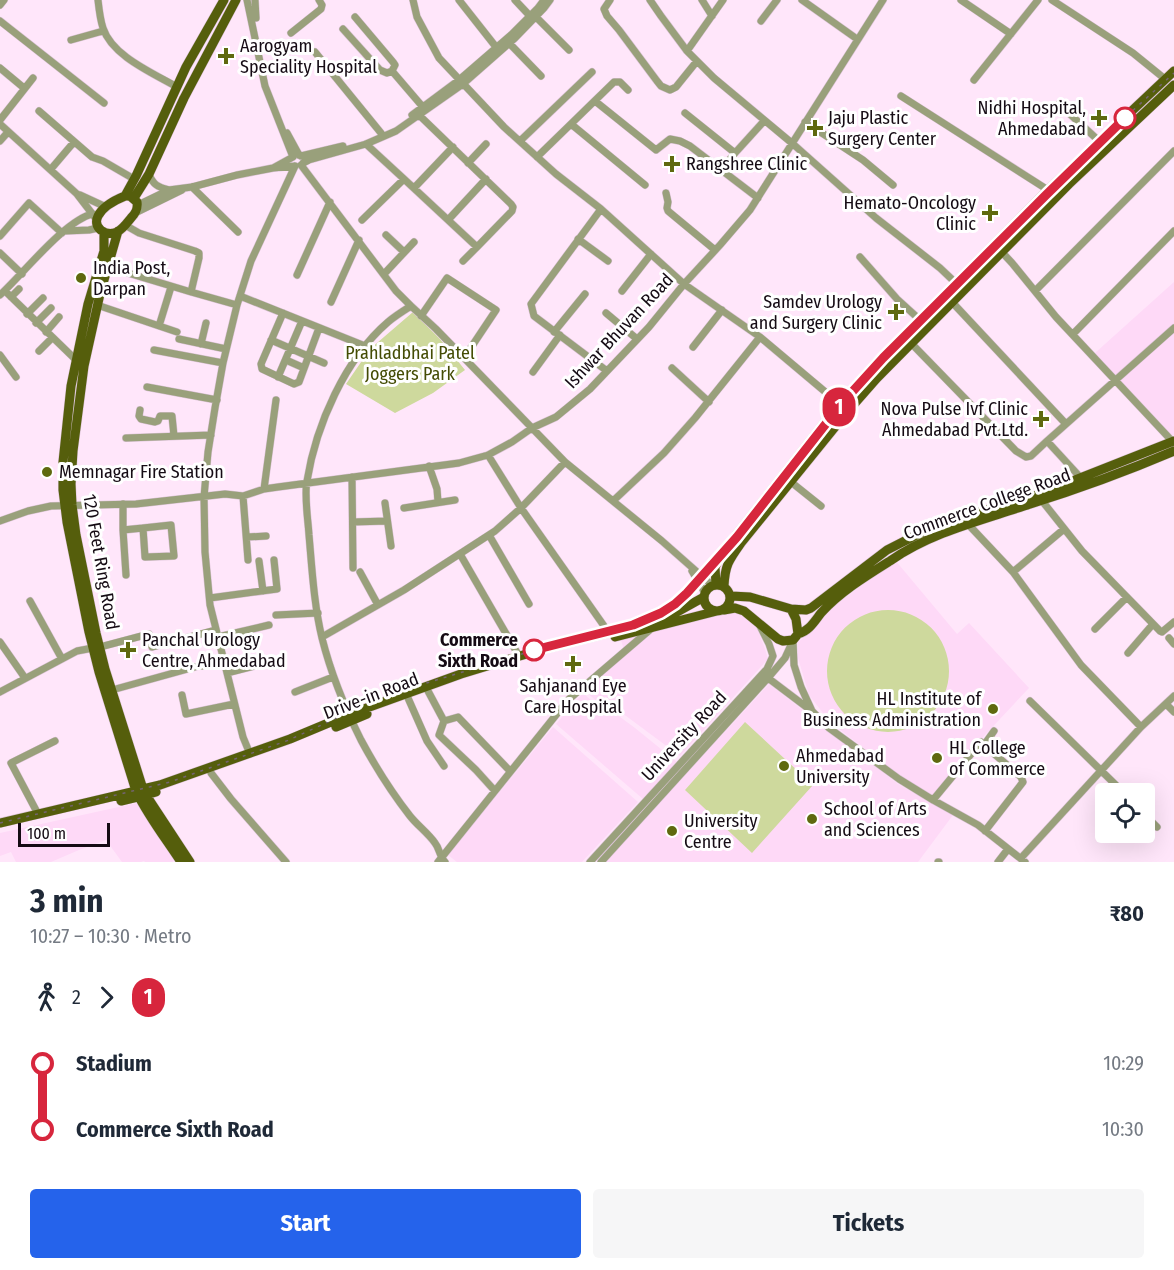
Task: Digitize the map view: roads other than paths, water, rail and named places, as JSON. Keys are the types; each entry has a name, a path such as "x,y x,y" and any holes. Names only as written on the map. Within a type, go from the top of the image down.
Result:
{"main road":[{"path":"133,203 135,179 177,87 231,2"},
{"path":"133,203 118,199 106,207 98,215 97,228 109,234 121,228 231,2"},
{"path":"997,248 1048,190 1174,71"},
{"path":"718,586 715,567 722,553 839,404 903,335 959,286 997,248 1174,85"},
{"path":"1120,121 1128,129"},
{"name":"120 Feet Ring Road","path":"97,228 104,252 88,304 71,386 64,450 63,490 76,535 99,672 141,793 181,862"},
{"name":"120 Feet Ring Road","path":"68,506 78,406 87,355 97,305 121,228"},
{"path":"730,596 750,597 791,609 796,619 795,637 783,641 778,639 744,611 735,608 720,610 709,608 704,601 705,595 718,586 729,559 848,411 951,301 959,286"},
{"name":"Commerce College Road","path":"791,609 811,608 887,550 936,525 1039,498 1080,477 1174,444"},
{"name":"Commerce College Road","path":"795,637 805,632 826,608 842,595 896,556 919,543 1174,444"},
{"path":"718,586 728,590 730,596 730,604 720,610"},
{"name":"Drive-in Road","path":"0,828 141,793 210,773 292,744 351,717 461,674 677,612 705,595"},
{"name":"Drive-in Road","path":"141,793 463,679 534,658 720,610"},
{"name":"120 Feet Ring Road","path":"96,647 112,690 141,793 190,862"},
{"path":"0,822 141,793"}],"street":[{"path":"0,4 4,0"},
{"path":"98,0 103,31 112,43 124,56 177,87"},
{"path":"247,0 266,86 299,160 396,291 565,462 718,586"},
{"path":"250,754 234,704 210,598 205,552 204,497 216,400 237,305 251,261 299,160 269,84 254,13 255,0"},
{"path":"291,33 321,9 322,5 319,0"},
{"path":"413,0 417,17 439,58 504,127 556,174 601,208 684,284 760,337 848,411"},
{"path":"459,0 496,47"},
{"path":"515,0 569,50"},
{"path":"299,160 309,160 366,144 396,131 509,43 544,0"},
{"path":"133,203 237,175 273,168 366,139 394,127 422,106 461,82 496,47 550,0"},
{"path":"610,0 604,9 607,16 657,81 666,89 676,87 697,61"},
{"path":"650,0 687,51 714,78 876,218 940,268 959,286"},
{"path":"702,0 712,16"},
{"path":"687,51 723,0"},
{"path":"761,21 777,0"},
{"path":"802,0 857,39"},
{"name":"Ishwar Bhuvan Road","path":"0,521 51,506 123,504 225,494 243,496 264,489 459,463 488,455 532,428 556,417 590,389 637,339 750,210 882,0"},
{"path":"961,0 1011,34"},
{"path":"974,80 1038,0"},
{"path":"1052,0 1132,53 1165,79"},
{"path":"231,2 242,4 250,14"},
{"path":"343,29 381,70 387,73 392,71 395,65 393,62 355,17"},
{"path":"0,21 104,103"},
{"path":"71,40 103,31"},
{"path":"509,43 541,76"},
{"path":"315,52 381,133"},
{"path":"0,68 24,88"},
{"path":"392,71 422,106"},
{"path":"520,141 592,72"},
{"path":"33,78 0,122 8,132 77,194 97,228"},
{"path":"537,156 614,82 620,82 628,90"},
{"path":"902,96 1048,190"},
{"path":"595,101 656,150 670,139 680,141 690,146 758,198"},
{"path":"1059,104 1099,141"},
{"path":"39,111 92,158 103,161 135,179"},
{"path":"685,113 735,153"},
{"path":"419,115 513,207 512,211 463,261"},
{"path":"726,164 764,121"},
{"path":"805,122 863,160 893,185"},
{"path":"571,124 645,185"},
{"path":"497,133 504,127"},
{"path":"0,141 8,132"},
{"path":"51,169 74,142"},
{"path":"366,144 477,247"},
{"path":"468,163 486,144"},
{"path":"414,188 453,147"},
{"path":"1035,291 1174,151"},
{"path":"149,174 154,185 169,190"},
{"path":"362,220 404,179"},
{"path":"448,220 486,179"},
{"path":"133,203 169,190 190,187"},
{"path":"190,187 238,232"},
{"path":"666,193 668,211 715,250"},
{"path":"77,194 106,207"},
{"path":"297,275 330,202"},
{"path":"0,236 29,203 63,232 97,228"},
{"path":"601,208 531,304 534,316 607,371"},
{"path":"76,360 11,297 2,293 63,232 86,216 97,228"},
{"path":"121,228 199,253 191,292"},
{"path":"1073,334 1174,231"},
{"path":"386,235 404,252"},
{"path":"578,239 608,261"},
{"path":"331,302 359,240"},
{"path":"384,274 414,242"},
{"path":"997,248 1174,444"},
{"path":"0,253 21,273"},
{"path":"622,291 651,254"},
{"path":"860,257 919,320"},
{"path":"108,267 237,305"},
{"path":"421,316 447,278 496,310 464,358"},
{"path":"159,327 171,287"},
{"path":"11,297 19,289"},
{"path":"533,372 585,294"},
{"path":"240,296 365,346"},
{"path":"27,314 43,298"},
{"path":"951,301 1066,424"},
{"path":"97,305 201,344 226,349"},
{"path":"411,306 388,322 365,346 346,375 333,398 314,447 306,483 311,558 318,613 333,677 373,762 410,816 436,844 441,861"},
{"path":"36,323 51,308"},
{"path":"693,347 722,310"},
{"path":"283,313 261,364 262,369 294,384 299,381 319,327"},
{"path":"606,313 637,339"},
{"path":"39,351 59,317"},
{"path":"278,377 302,321"},
{"path":"201,344 206,323"},
{"path":"903,335 1020,454 1026,457 1031,456 1174,328"},
{"path":"613,501 664,453 709,402 760,337"},
{"path":"271,340 324,363"},
{"path":"154,350 223,363"},
{"path":"0,355 16,376"},
{"path":"286,360 304,368"},
{"path":"672,368 709,402"},
{"path":"147,387 216,400"},
{"path":"264,489 276,400"},
{"path":"140,410 141,419 155,422 160,416 171,415 174,436"},
{"path":"126,438 211,435"},
{"path":"1047,441 1080,477"},
{"path":"488,455 521,508 609,633"},
{"path":"322,637 460,555 489,535 521,508 565,462"},
{"path":"429,466 437,489 438,502"},
{"path":"352,477 353,568"},
{"path":"791,482 821,506"},
{"path":"243,496 248,560"},
{"path":"1039,498 1082,551 1153,624 1162,632 1174,622"},
{"path":"404,508 455,500"},
{"path":"385,503 391,546"},
{"path":"123,504 126,575"},
{"path":"958,518 969,524 1013,572 1081,665 1141,728"},
{"path":"352,522 387,521"},
{"path":"123,530 171,525 174,556 145,557 143,528"},
{"path":"1013,572 1064,529"},
{"path":"489,535 529,604"},
{"path":"247,537 266,536"},
{"path":"460,555 519,656"},
{"path":"210,598 277,589 274,560"},
{"path":"259,561 263,591"},
{"path":"688,564 705,595"},
{"path":"360,572 378,605"},
{"path":"1095,629 1127,597"},
{"path":"30,601 62,659"},
{"path":"276,615 318,613"},
{"name":"University Road","path":"590,862 767,669 773,656 770,644 759,624"},
{"path":"1128,653 1153,624"},
{"path":"0,693 77,651 148,634 152,647 269,625"},
{"path":"441,861 568,700 654,627"},
{"path":"795,637 793,657 797,675 812,711"},
{"name":"University Road","path":"601,862 768,678 785,657 795,637"},
{"path":"0,642 24,678"},
{"path":"112,690 224,660"},
{"path":"227,673 266,663"},
{"path":"295,692 333,677"},
{"path":"768,678 812,711 856,749 933,801 985,831 1023,860 1101,769 1174,696"},
{"path":"428,691 444,722 439,735 495,791"},
{"path":"182,695 186,714 234,704"},
{"path":"408,698 427,741 444,766"},
{"path":"1030,701 1114,783"},
{"path":"1166,704 1174,712"},
{"path":"444,722 458,717 510,771"},
{"path":"985,831 1023,782 1021,777 984,745 994,731"},
{"path":"38,814 11,763 55,741"},
{"path":"933,801 981,742"},
{"path":"210,773 286,862"},
{"path":"998,862 1008,849"}],"railway":[{"path":"0,823 170,782 289,740 397,692 535,650 633,625 661,613 687,593 737,537 843,402 883,358 1046,195 1174,73"}],"metro line":[{"name":"1","path":"534,650 633,625 675,604 737,537 843,402 883,358 1125,118"}],"place":[{"name":"Aarogyam Speciality Hospital","path":"226,56"},
{"name":"Nidhi Hospital, Ahmedabad","path":"1099,118"},
{"name":"Jaju Plastic Surgery Center","path":"815,128"},
{"name":"Rangshree Clinic","path":"672,164"},
{"name":"Hemato-Oncology Clinic","path":"990,213"},
{"name":"India Post, Darpan","path":"81,278"},
{"name":"Samdev Urology and Surgery Clinic","path":"896,312"},
{"name":"Nova Pulse Ivf Clinic Ahmedabad Pvt.Ltd.","path":"1041,419"},
{"name":"Memnagar Fire Station","path":"47,472"},
{"name":"Panchal Urology Centre, Ahmedabad","path":"128,650"},
{"name":"Commerce Sixth Road","path":"534,650"},
{"name":"Sahjanand Eye Care Hospital","path":"573,664"},
{"name":"HL Institute of Business Administration","path":"993,709"},
{"name":"HL College of Commerce","path":"937,758"},
{"name":"Ahmedabad University","path":"784,766"},
{"name":"School of Arts and Sciences","path":"812,819"},
{"name":"University Centre","path":"672,831"}],"park label":[{"name":"Prahladbhai Patel Joggers Park","path":"410,364"}]}
